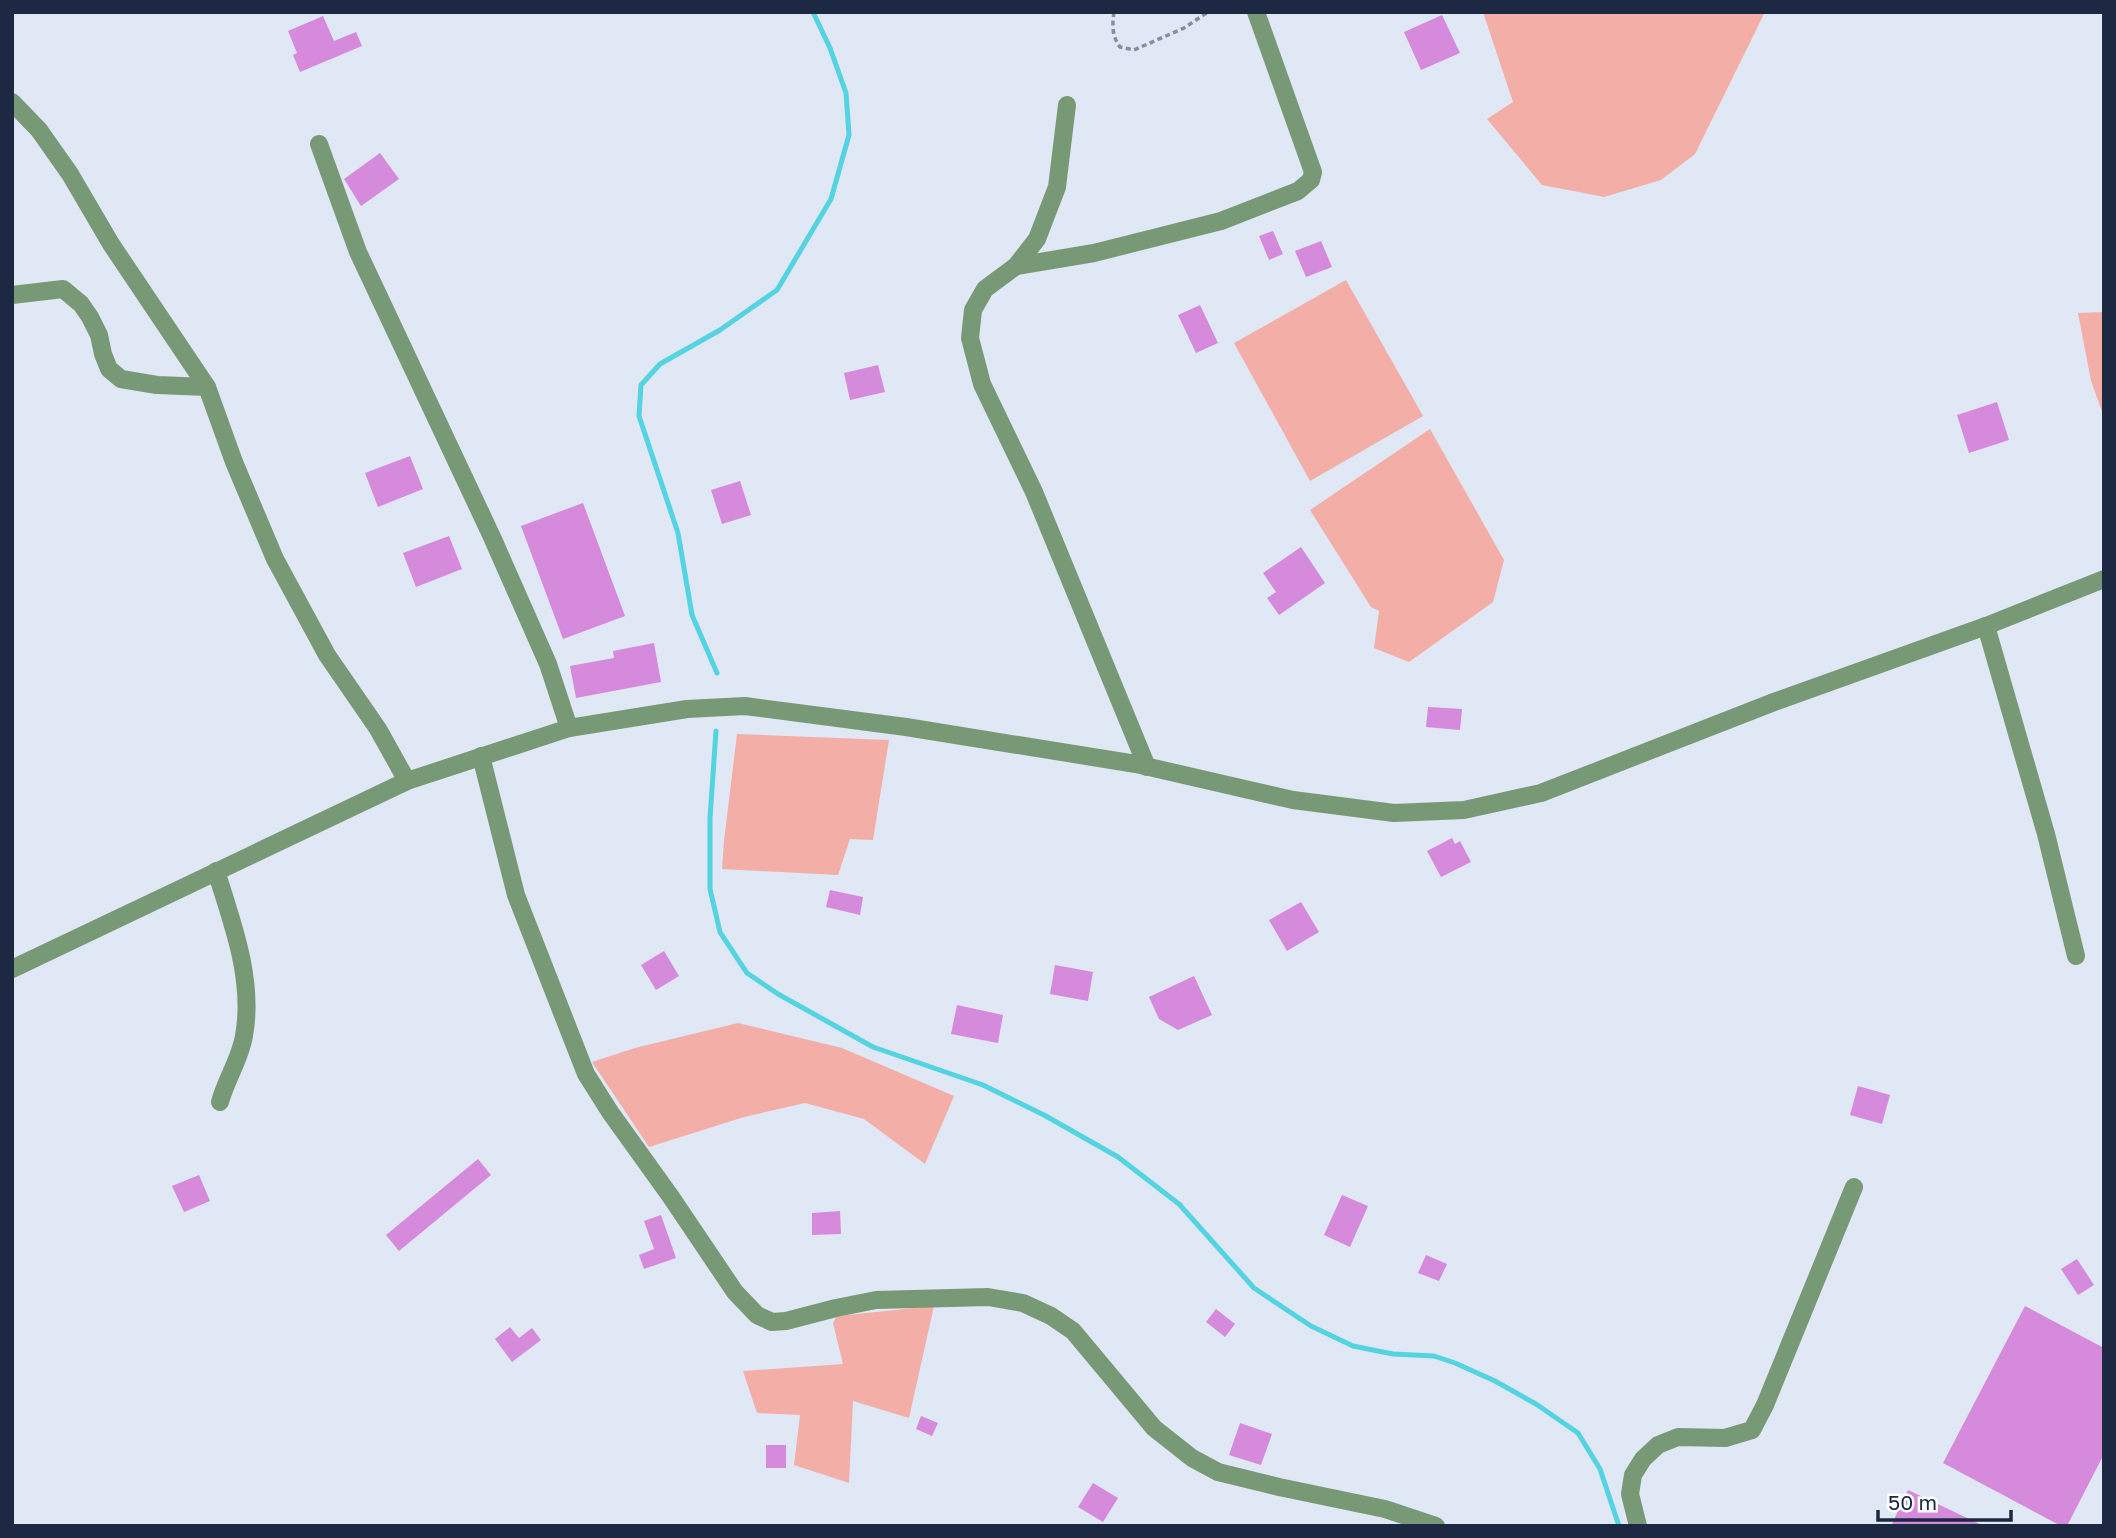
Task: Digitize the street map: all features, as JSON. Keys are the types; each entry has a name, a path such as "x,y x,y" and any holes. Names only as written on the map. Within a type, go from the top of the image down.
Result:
{"street":[{"path":"1016,266 1094,253 1221,221 1298,191 1311,180 1313,172 1256,12"},
{"path":"12,102 39,130 70,174 111,244 207,387 234,462 275,559 327,655 378,729 407,780"},
{"path":"1067,105 1057,187 1037,239 1016,266 985,289 973,310 970,338 982,384 1034,492 1147,767"},
{"path":"319,144 358,252 492,537 548,664 569,728"},
{"path":"12,295 63,289 90,317 99,335 109,369 121,379 157,385 207,387"},
{"path":"12,968 407,780 569,728 687,709 745,706 918,729 1147,767 1293,800 1394,813 1464,810 1541,793 1774,702 1986,626 2104,579"},
{"path":"1986,626 2046,834 2076,956"},
{"path":"481,756 516,895 586,1074 735,1292 757,1315 772,1322 786,1321 876,1300 988,1297 1023,1303 1051,1316 1073,1331 1154,1429 1192,1458 1218,1472 1385,1508 1436,1526"},
{"path":"216,871 237,940 248,997 244,1038 220,1102"},
{"path":"1638,1526 1630,1494 1633,1475 1643,1459 1658,1445 1678,1437 1725,1438 1752,1430 1765,1405 1854,1187"}],"path":[{"path":"1114,12 1114,39 1120,47 1133,50 1184,28 1208,12"}],"shaded area":[{"path":"1483,12 1765,12 1695,154 1661,180 1604,197 1542,185 1487,119 1513,102"},
{"path":"1346,280 1423,416 1310,481 1234,343"},
{"path":"2104,312 2104,417 2091,381 2078,313"},
{"path":"1430,429 1504,560 1493,602 1409,662 1374,648 1379,611 1371,607 1310,510"},
{"path":"737,734 889,740 873,840 850,839 838,875 722,869"},
{"path":"738,1023 842,1048 954,1096 925,1164 864,1119 805,1103 744,1117 649,1147 592,1062 635,1048"},
{"path":"934,1306 909,1418 853,1401 849,1483 794,1465 800,1415 757,1413 743,1371 843,1364 833,1323 837,1316"}],"building":[{"path":"1442,15 1460,53 1421,70 1404,32"},
{"path":"323,16 334,41 356,32 362,46 300,72 293,55 297,53 288,31"},
{"path":"380,153 399,179 361,206 344,179"},
{"path":"1273,231 1283,254 1269,260 1259,236"},
{"path":"1321,241 1332,267 1306,277 1295,251"},
{"path":"1200,305 1218,343 1196,353 1178,315"},
{"path":"878,365 885,392 850,400 844,373"},
{"path":"1997,402 2009,440 1969,453 1957,415"},
{"path":"410,456 423,489 378,507 365,473"},
{"path":"740,481 751,515 722,524 711,490"},
{"path":"583,503 625,616 563,639 521,526"},
{"path":"449,536 462,569 416,587 403,553"},
{"path":"1301,547 1325,583 1279,615 1267,598 1276,592 1263,573"},
{"path":"654,643 661,682 576,698 570,666 614,658 613,651"},
{"path":"1428,707 1462,709 1460,730 1426,727"},
{"path":"1452,838 1455,844 1460,841 1471,862 1441,877 1427,851"},
{"path":"830,890 863,897 860,915 826,907"},
{"path":"1301,902 1319,932 1287,951 1269,920"},
{"path":"664,951 679,976 656,990 641,965"},
{"path":"1055,965 1093,972 1088,1001 1050,994"},
{"path":"1194,976 1212,1015 1178,1030 1159,1019 1149,997"},
{"path":"957,1005 1003,1015 998,1043 951,1034"},
{"path":"1858,1086 1890,1095 1882,1124 1850,1115"},
{"path":"478,1159 491,1175 399,1251 386,1235"},
{"path":"199,1175 210,1201 184,1212 172,1186"},
{"path":"1342,1195 1368,1206 1350,1247 1324,1235"},
{"path":"840,1211 841,1234 812,1235 812,1213"},
{"path":"661,1215 676,1258 644,1269 639,1255 654,1249 644,1221"},
{"path":"1426,1255 1447,1264 1439,1281 1418,1273"},
{"path":"2077,1259 2094,1285 2078,1295 2061,1269"},
{"path":"2025,1306 2104,1348 2104,1454 2067,1526 2061,1526 1943,1463"},
{"path":"1216,1309 1235,1324 1225,1337 1206,1322"},
{"path":"510,1327 519,1338 532,1328 541,1340 512,1362 495,1339"},
{"path":"921,1416 938,1423 932,1436 916,1429"},
{"path":"1240,1423 1272,1434 1261,1465 1229,1455"},
{"path":"766,1445 786,1445 786,1468 766,1468"},
{"path":"1093,1483 1118,1498 1103,1522 1078,1507"},
{"path":"1908,1490 1984,1526 1891,1526"}],"waterway":[{"path":"717,673 692,615 678,533 639,416 641,385 660,364 720,330 777,290 831,199 849,135 846,93 830,48 813,12"},
{"path":"716,731 710,818 710,889 720,932 747,973 778,994 873,1047 983,1085 1044,1115 1118,1157 1179,1204 1254,1288 1311,1326 1353,1346 1393,1354 1434,1356 1455,1363 1536,1404 1578,1433 1600,1469 1619,1526"}]}
